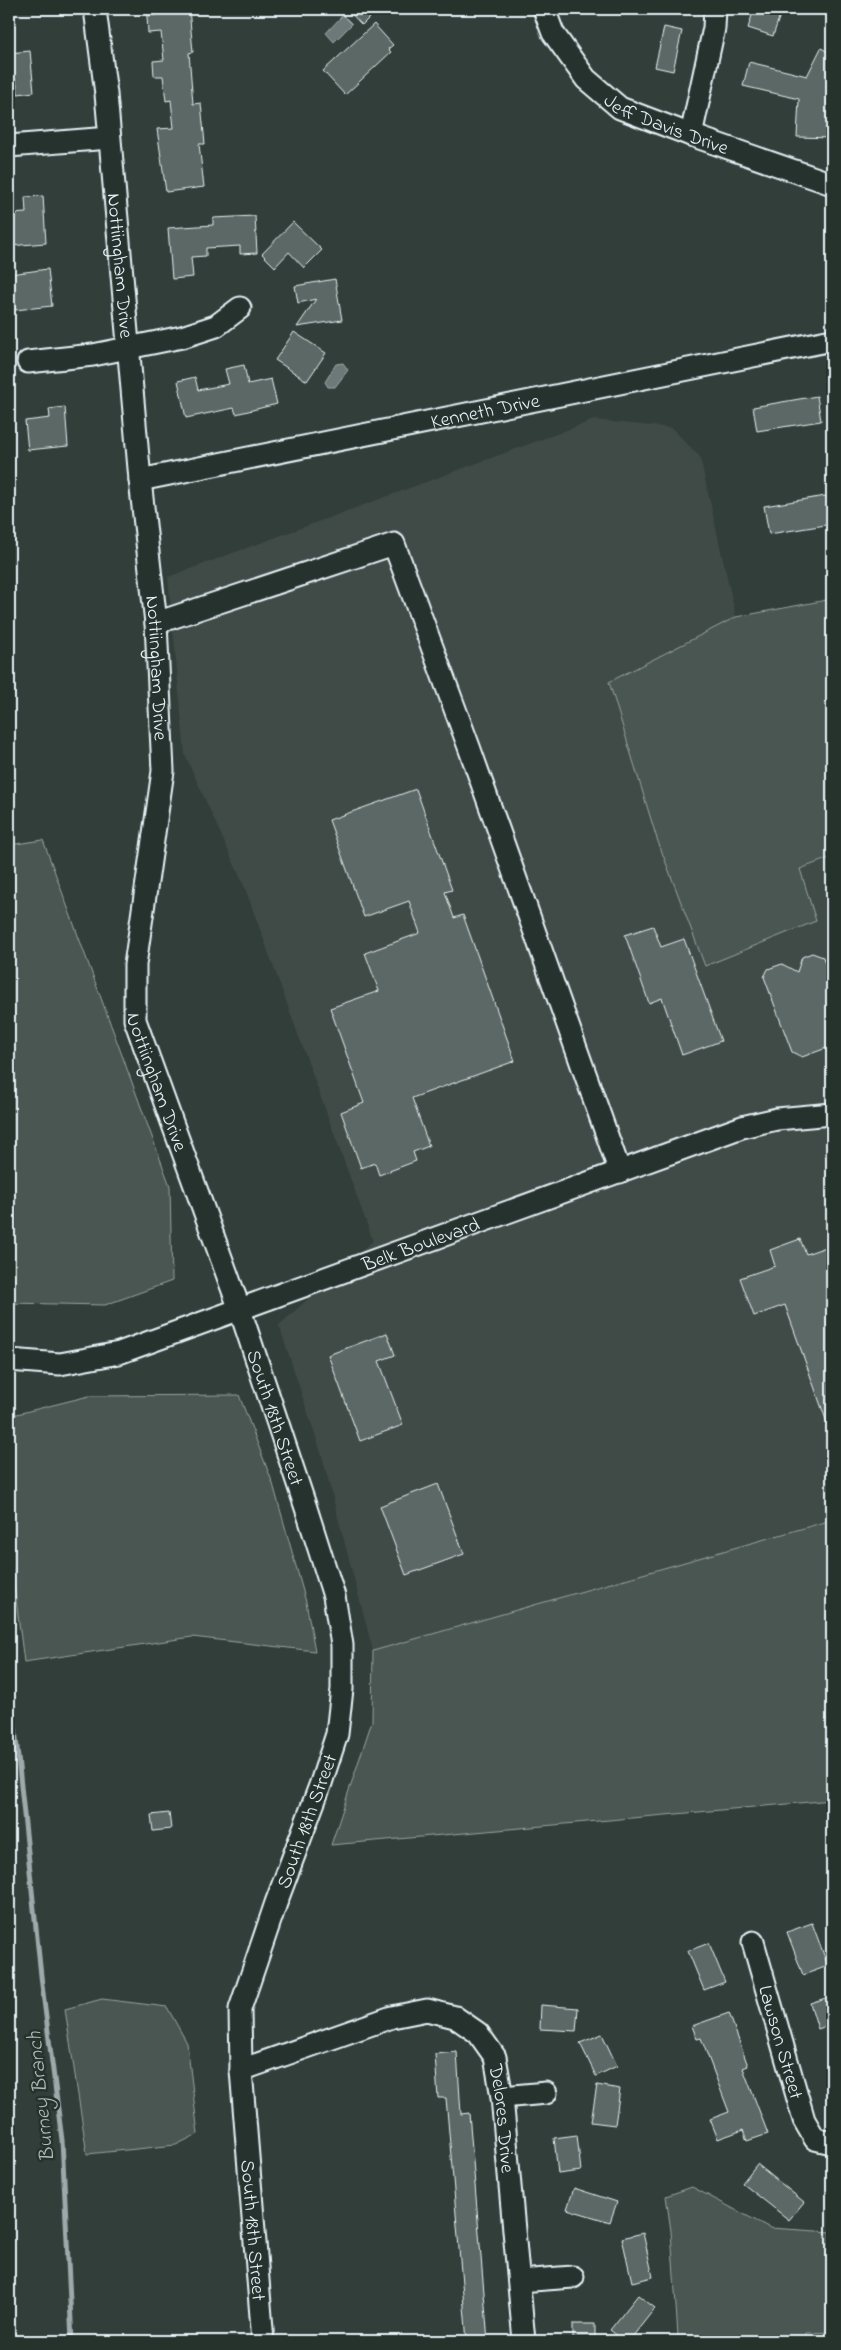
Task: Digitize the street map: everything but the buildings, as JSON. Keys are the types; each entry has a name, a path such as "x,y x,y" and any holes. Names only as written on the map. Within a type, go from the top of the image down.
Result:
{"street":[{"name":"Nottiingham Drive","path":"95,9 110,138 140,480 156,623 164,771 135,966 135,1020 240,1310"},
{"name":"Jeff Davis Drive","path":"544,9 553,33 586,79 620,108 832,184"},
{"path":"691,135 714,28 715,9"},
{"path":"9,146 110,138"},
{"path":"28,362 93,355 182,337 216,326 240,308"},
{"name":"Kenneth Drive","path":"140,480 832,340"},
{"path":"156,623 394,544 620,1172"},
{"name":"Belk Boulevard","path":"9,1360 60,1364 119,1353 742,1127 777,1119 832,1114"},
{"name":"South 18th Street","path":"240,1310 334,1596 342,1645 342,1690 337,1734 240,2009 241,2070 263,2341"},
{"name":"Lawson Street","path":"753,1942 804,2120 824,2141"},
{"name":"Delores Drive","path":"241,2070 392,2017 426,2010 455,2017 478,2033 495,2057 502,2098 524,2341"},
{"path":"502,2098 546,2093"},
{"path":"519,2281 573,2277"}],"shaded area":[{"path":"343,15 352,24 334,42 326,33"},
{"path":"343,363 348,370 335,387 328,387 325,382 336,364"},
{"path":"594,420 672,428 700,457 736,617 609,682 657,839 705,966 800,869 832,857 832,1520 373,1651 322,1456 279,1325 373,1241 245,888 185,755 168,577"},
{"path":"832,599 832,857 800,869 816,921 705,966 657,839 609,682 736,617"},
{"path":"43,840 170,1186 172,1281 105,1305 9,1303 9,845"},
{"path":"239,1395 273,1484 306,1602 315,1651 192,1637 24,1662 9,1545 9,1416 89,1396"},
{"path":"832,1520 832,1800 331,1845 372,1721 373,1651"},
{"path":"102,1999 167,2007 187,2043 198,2134 176,2145 87,2154 65,2009"},
{"path":"692,2187 770,2228 832,2232 832,2332 806,2333 804,2341 681,2341 678,2336 671,2231 666,2196"}],"waterway":[{"name":"Burney Branch","path":"9,1672 42,1985 62,2140 72,2341"}]}
